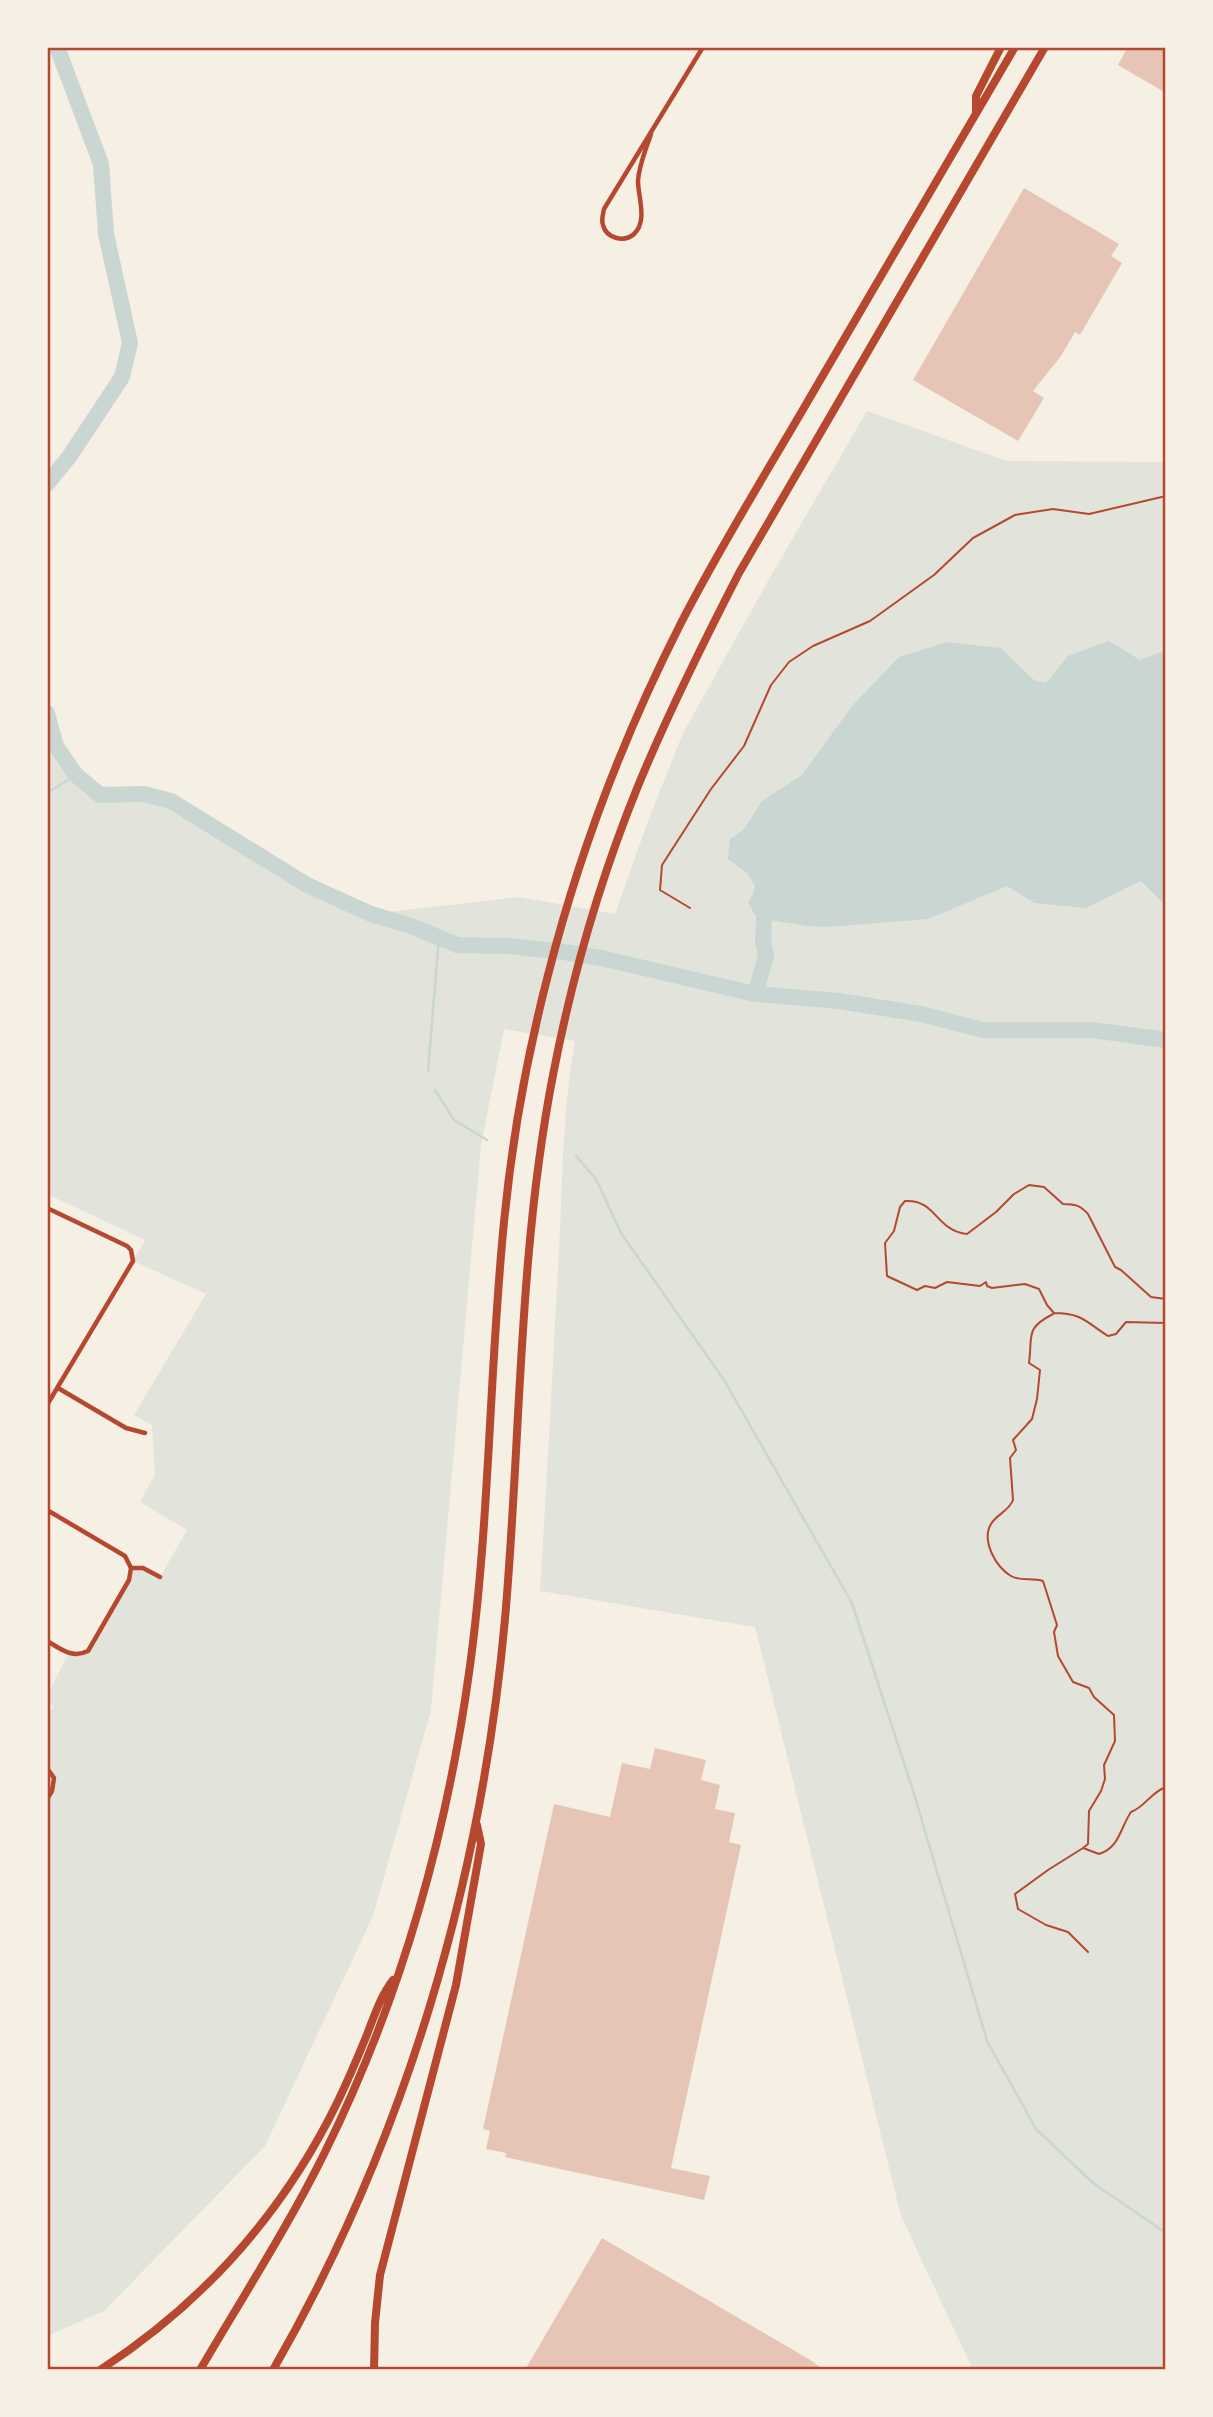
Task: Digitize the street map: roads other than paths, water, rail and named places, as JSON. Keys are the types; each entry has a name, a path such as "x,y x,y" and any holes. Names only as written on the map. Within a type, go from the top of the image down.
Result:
{"highway":[{"path":"976,114 976,96 1001,47"},
{"path":"200,2370 322,2158 363,2067 398,1972 427,1879 443,1815 470,1669 483,1548 504,1219 517,1121 533,1036 568,902 593,828 624,747 683,620 738,520 1015,47"},
{"path":"273,2370 344,2232 397,2104 442,1966 477,1822 494,1717 505,1615 522,1329 536,1181 560,1042 595,909 637,788 694,659 732,585 1045,47"},
{"path":"374,2370 380,2274 458,1972 481,1844 477,1822"},
{"path":"100,2370 165,2323 208,2284 277,2205 324,2129 351,2073 383,1993 398,1972"}],"street":[{"path":"651,134 638,179 641,213 639,225 634,234 623,239 612,237 601,222 604,209 703,47"},
{"path":"47,1208 127,1246 131,1250 133,1261 47,1405"},
{"path":"58,1388 126,1428 145,1433"},
{"path":"47,1510 125,1556 131,1568 129,1580 88,1651 80,1655 69,1653 47,1641"},
{"path":"131,1568 143,1568 160,1577"},
{"path":"47,1768 54,1778 52,1791 47,1799"}],"waterway":[{"path":"47,484 69,457 122,377 130,343 106,234 101,164 57,47"},
{"path":"47,713 56,746 76,775 100,795 144,794 171,801 307,885 371,914 411,926 457,945 508,946 564,952 755,994 839,1001 921,1014 983,1030 1092,1030 1166,1040"},
{"path":"47,793 76,775"},
{"path":"755,994 766,956 763,940 764,919"},
{"path":"428,1071 439,937"},
{"path":"435,1090 454,1120 487,1140"},
{"path":"576,1156 596,1179 621,1233 724,1380 852,1603 915,1797 987,2041 1036,2129 1093,2183 1166,2233"}]}
